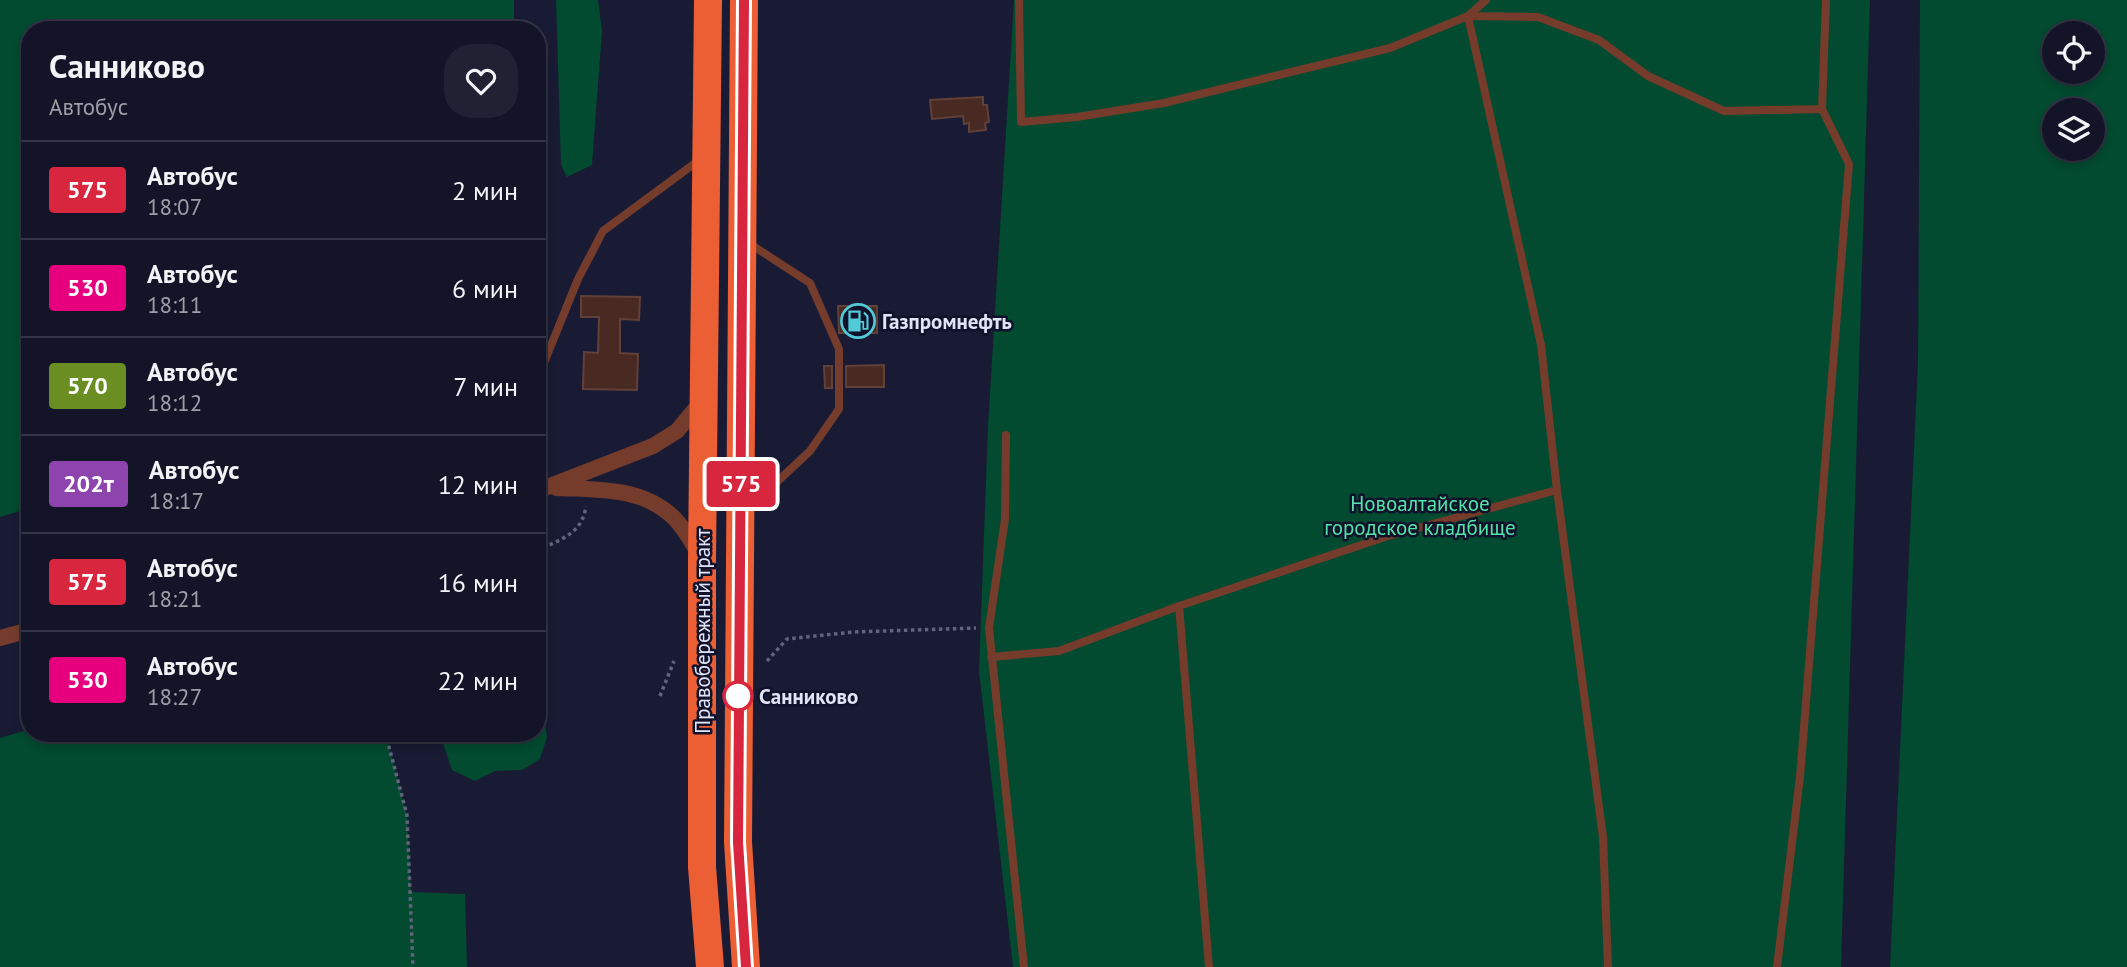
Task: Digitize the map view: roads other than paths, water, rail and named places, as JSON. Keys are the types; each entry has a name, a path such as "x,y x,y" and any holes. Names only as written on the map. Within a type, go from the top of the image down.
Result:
{"highway":[{"name":"Правобережный тракт","path":"708,0 702,558 702,867 710,967"},
{"name":"Правобережный тракт","path":"744,0 738,842 746,967"}],"street":[{"path":"546,488 653,446 677,430 704,398"},
{"path":"546,489 634,494 657,503 676,520 702,558"},
{"path":"0,638 21,632"}],"lane":[{"path":"1019,0 1021,122 1077,117 1164,103 1390,48 1468,16 1486,0"},
{"path":"1777,967 1800,777 1849,164 1822,109 1826,0"},
{"path":"1468,16 1538,17 1599,40 1648,76 1724,111 1822,109"},
{"path":"1468,16 1541,345 1557,490 1603,837 1608,967"},
{"path":"546,358 578,279 604,231 706,155"},
{"path":"741,515 810,451 839,409 839,349 810,283 742,239"},
{"path":"1006,435 1005,519 989,628 1024,967"},
{"path":"991,657 1059,651 1180,606 1385,537 1557,490"},
{"path":"1180,606 1209,967"}],"place":[{"name":"Газпромнефть","path":"858,321"},
{"name":"Санниково","path":"738,696"}],"park label":[{"name":"Новоалтайское городское кладбище","path":"1420,515"}]}
